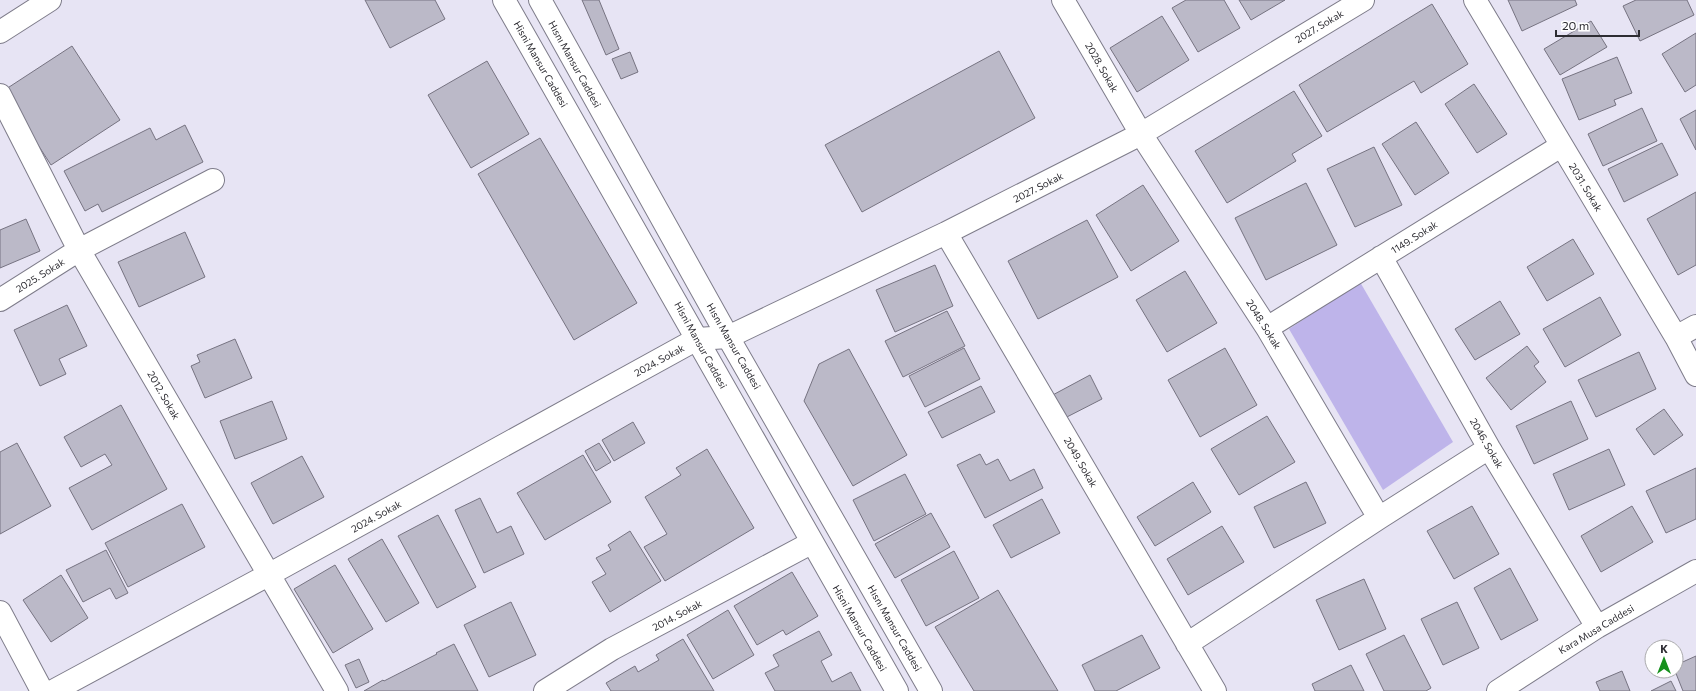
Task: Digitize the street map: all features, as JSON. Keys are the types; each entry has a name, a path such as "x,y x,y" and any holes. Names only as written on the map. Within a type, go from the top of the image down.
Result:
{"street":[{"path":"0,32 50,0"},
{"name":"Hisni Mansur Caddesi","path":"504,0 811,543 897,691"},
{"name":"Hısnı Mansur Caddesi","path":"540,0 728,337 931,691"},
{"name":"2028. Sokak","path":"1063,0 1141,134"},
{"name":"2027. Sokak","path":"697,339 728,337 946,233 1141,134 1363,0"},
{"name":"2031. Sokak","path":"1474,0 1676,337 1696,375"},
{"name":"2012. Sokak","path":"0,95 79,250 270,574 337,691"},
{"name":"2048. Sokak","path":"1141,134 1267,328 1379,518"},
{"name":"1149. Sokak","path":"1267,328 1561,146"},
{"name":"2025. Sokak","path":"0,300 79,250 213,180"},
{"name":"2049. Sokak","path":"946,233 1215,691"},
{"name":"2046. Sokak","path":"1381,257 1489,448 1597,627"},
{"path":"1676,337 1696,326"},
{"name":"2024. Sokak","path":"53,691 270,574 697,339"},
{"path":"1187,644 1489,448"},
{"name":"2014. Sokak","path":"545,691 612,649 811,543"},
{"name":"Kara Musa Caddesi","path":"1498,691 1597,627 1696,571"},
{"path":"0,612 42,691"}],"shaded area":[{"path":"1360,282 1453,442 1383,490 1289,329"}],"building":[{"path":"365,0 435,0 445,19 390,48"},
{"path":"582,0 599,0 619,49 606,55"},
{"path":"1186,0 1224,0 1240,28 1198,52 1172,8"},
{"path":"1239,0 1285,0 1251,20"},
{"path":"1508,0 1575,0 1577,5 1522,31"},
{"path":"1636,0 1687,0 1694,15 1640,41 1623,6"},
{"path":"1432,4 1468,64 1421,93 1414,81 1327,132 1299,85"},
{"path":"1162,16 1189,60 1137,92 1110,48"},
{"path":"1591,21 1607,47 1560,75 1544,49"},
{"path":"1696,33 1696,85 1685,92 1662,54"},
{"path":"72,46 120,120 51,165 3,91"},
{"path":"999,51 1035,118 862,212 825,145"},
{"path":"630,52 638,72 621,79 612,59"},
{"path":"1617,57 1632,93 1614,100 1616,105 1579,120 1562,79"},
{"path":"487,61 529,134 471,168 428,95"},
{"path":"1474,84 1507,134 1477,153 1445,104"},
{"path":"1294,91 1322,136 1292,154 1296,161 1227,203 1195,151"},
{"path":"1642,108 1657,141 1603,166 1588,134"},
{"path":"1696,110 1696,150 1680,119"},
{"path":"1416,122 1449,173 1415,195 1382,144"},
{"path":"185,125 203,162 102,212 98,204 85,211 64,171 150,128 156,140"},
{"path":"540,138 637,303 574,340 478,174"},
{"path":"1662,143 1678,175 1624,202 1608,169"},
{"path":"1374,147 1402,205 1355,227 1327,169"},
{"path":"1306,183 1337,245 1266,280 1235,218"},
{"path":"1143,185 1179,241 1131,271 1096,215"},
{"path":"1696,192 1696,265 1678,275 1647,219"},
{"path":"26,219 40,251 0,268 0,230"},
{"path":"1087,220 1118,277 1038,319 1008,261"},
{"path":"185,232 205,277 139,307 118,262"},
{"path":"1573,239 1594,274 1547,301 1527,267"},
{"path":"935,265 953,306 895,332 876,290"},
{"path":"1185,271 1217,323 1167,352 1136,300"},
{"path":"1600,297 1621,335 1565,367 1543,329"},
{"path":"1500,301 1520,334 1475,360 1455,329"},
{"path":"67,305 87,346 59,359 66,374 40,386 14,330"},
{"path":"947,311 965,346 903,377 885,341"},
{"path":"235,339 252,378 205,398 191,366 200,362 197,355"},
{"path":"1527,346 1539,362 1534,366 1546,382 1511,410 1486,378"},
{"path":"964,348 980,379 925,407 909,376"},
{"path":"1225,348 1257,405 1200,437 1168,380"},
{"path":"849,349 907,455 853,486 804,401 819,364"},
{"path":"1639,352 1656,389 1596,417 1578,380"},
{"path":"1090,375 1102,399 1061,420 1049,397"},
{"path":"981,386 995,412 942,438 928,412"},
{"path":"272,401 287,439 235,459 220,421"},
{"path":"1571,401 1588,439 1534,464 1516,426"},
{"path":"121,405 167,489 92,530 69,488 112,465 105,454 81,467 64,437"},
{"path":"1664,409 1683,435 1654,455 1636,429"},
{"path":"1267,416 1295,462 1239,495 1211,449"},
{"path":"633,422 645,443 614,461 602,440"},
{"path":"17,443 51,506 0,534 0,452"},
{"path":"599,443 611,462 596,471 585,451"},
{"path":"707,449 754,528 665,581 644,547 667,534 645,497 681,475 676,468"},
{"path":"1609,449 1625,485 1569,510 1553,474"},
{"path":"980,454 986,465 998,459 1010,481 1034,469 1043,488 985,518 957,465"},
{"path":"583,455 611,502 545,540 517,493"},
{"path":"302,456 324,497 273,524 251,483"},
{"path":"1696,468 1696,519 1666,533 1646,491"},
{"path":"905,474 926,514 874,541 853,500"},
{"path":"1193,482 1211,512 1155,546 1137,517"},
{"path":"1306,482 1326,523 1274,548 1254,507"},
{"path":"480,498 497,533 511,526 524,554 484,573 455,510"},
{"path":"1042,499 1060,533 1011,558 993,525"},
{"path":"182,504 205,547 128,587 105,543"},
{"path":"1472,506 1499,554 1454,579 1427,531"},
{"path":"1632,506 1653,542 1601,572 1581,536"},
{"path":"931,513 950,547 895,578 875,544"},
{"path":"438,515 476,587 437,608 398,536"},
{"path":"1222,526 1244,562 1188,595 1167,559"},
{"path":"630,531 661,581 610,612 592,582 606,574 596,558 611,550 608,545"},
{"path":"382,539 419,603 386,622 348,559"},
{"path":"106,550 128,593 116,599 110,588 83,602 66,570"},
{"path":"954,551 979,598 926,626 901,580"},
{"path":"335,565 373,629 333,653 294,589"},
{"path":"1510,568 1538,620 1501,640 1474,588"},
{"path":"792,572 818,616 786,635 783,630 757,645 734,606"},
{"path":"61,575 88,618 51,642 23,600"},
{"path":"1364,579 1386,629 1339,650 1316,600"},
{"path":"998,590 1058,691 974,691 935,627"},
{"path":"511,602 536,655 489,677 464,625"},
{"path":"1457,602 1479,648 1443,665 1421,619"},
{"path":"728,610 754,655 713,679 687,635"},
{"path":"819,631 832,655 821,661 832,682 851,672 861,691 775,691 765,673 779,666 773,655"},
{"path":"1142,635 1160,668 1116,691 1095,691 1082,665"},
{"path":"1404,635 1431,688 1426,691 1384,691 1366,654"},
{"path":"683,639 714,691 611,691 606,683 635,666 638,672 659,660 656,655"},
{"path":"454,644 478,691 364,691 383,680 384,681 437,654 436,653"},
{"path":"1696,656 1696,691 1683,691 1678,679 1684,679 1684,661"},
{"path":"359,659 369,682 356,688 345,665"},
{"path":"1351,665 1364,691 1315,691 1312,684"},
{"path":"1622,671 1630,691 1600,691 1596,682"},
{"path":"1671,681 1676,691 1651,691"}]}
